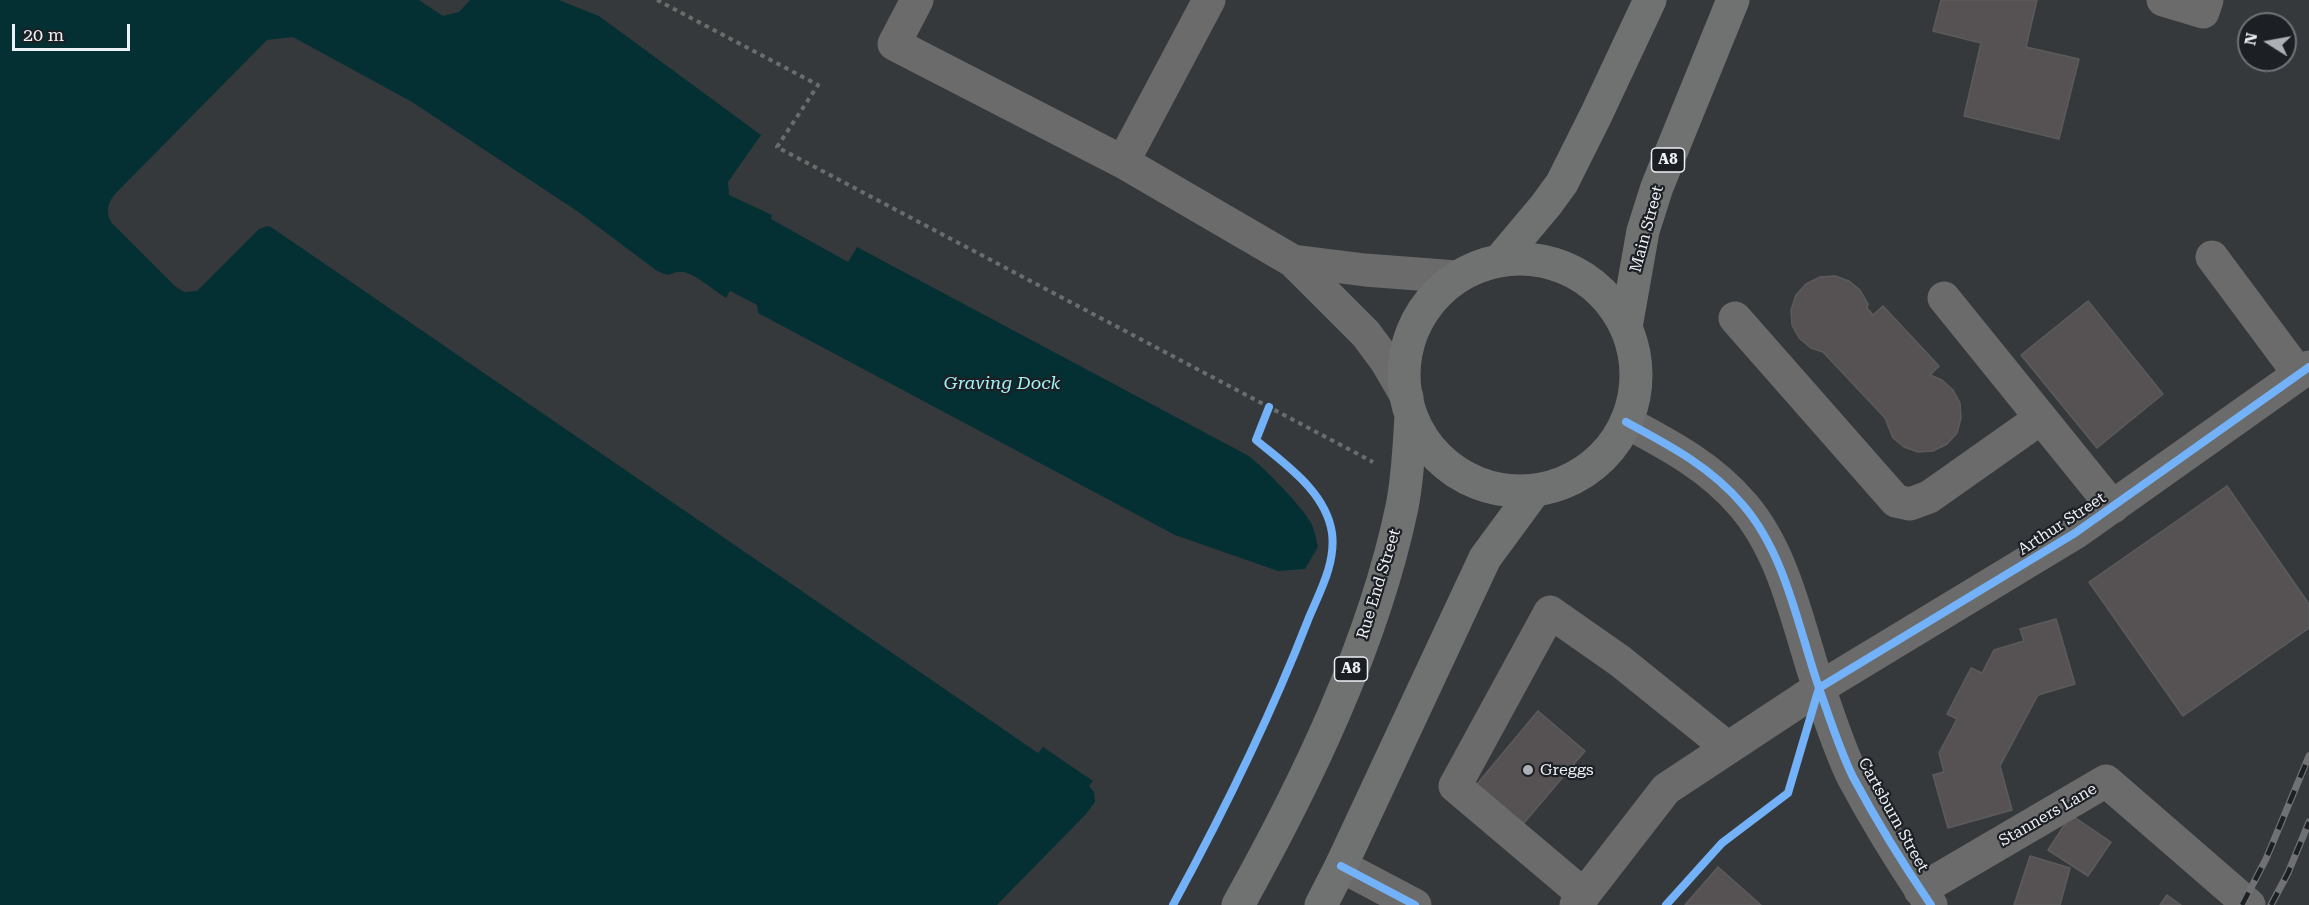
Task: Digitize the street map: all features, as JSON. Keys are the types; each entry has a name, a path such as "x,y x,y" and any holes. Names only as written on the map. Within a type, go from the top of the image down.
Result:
{"highway":[{"path":"1499,261 1546,206 1562,183 1650,0"},
{"name":"Main Street","path":"1626,327 1637,259 1654,197 1734,0"},
{"name":"A8","path":"1521,259 1544,261 1565,267 1585,278 1602,291 1616,308 1633,347 1636,369 1635,391 1622,432 1610,450 1576,477 1556,486 1535,490 1513,491 1492,488 1472,481 1452,470 1435,454 1422,436 1409,407 1404,372 1406,350 1425,308 1439,291 1457,277 1478,267 1499,261 1521,259"},
{"name":"Rue End Street","path":"1238,905 1287,812 1343,689 1363,636 1394,543 1407,480 1409,407"},
{"path":"1320,905 1341,866 1485,558 1535,490"}],"street":[{"path":"917,0 894,44 1123,162 1293,261 1366,334 1386,361 1409,407"},
{"path":"1123,162 1209,0"},
{"path":"2163,0 2204,12 2207,0"},
{"path":"2212,257 2304,370"},
{"path":"1293,261 1365,270 1457,277"},
{"path":"1944,298 2113,507"},
{"path":"1735,318 1896,501 1910,504 1929,497 2041,418"},
{"name":"Arthur Street","path":"1580,900 1666,789 1819,688 2075,533 2304,370"},
{"name":"Cartsburn Street","path":"1626,422 1693,459 1715,475 1744,505 1757,524 1787,582 1819,688 1852,775 1925,897"},
{"path":"1580,900 1455,786 1550,612 1620,661 1728,748"},
{"name":"Stanners Lane","path":"1925,897 2106,781 2249,905"},
{"path":"1341,866 1415,905"}],"path":[{"path":"657,0 818,85 777,147 1407,480"},
{"path":"1266,415 1269,407"}],"water":[{"name":"Graving Dock","path":"0,0 419,0 443,16 459,12 470,0 559,0 599,16 761,135 728,182 729,195 772,215 771,219 848,262 857,247 1247,455 1272,477 1301,508 1312,525 1318,547 1305,569 1278,571 1175,535 758,313 757,305 730,291 726,298 684,272 666,274 657,271 577,211 412,102 293,37 267,40 115,194 109,204 108,212 112,223 175,286 184,292 197,291 259,229 271,227 1038,753 1043,747 1093,781 1089,786 1094,792 1095,802 997,905 0,905"}],"building":[{"path":"1941,0 2037,0 2026,47 2079,59 2059,139 1964,116 1981,43 1933,31"},
{"path":"1835,276 1849,281 1860,290 1868,304 1867,308 1873,315 1883,306 1939,366 1930,375 1942,380 1953,390 1960,403 1961,418 1957,433 1947,444 1933,451 1918,452 1904,447 1893,438 1885,418 1823,352 1811,348 1799,338 1792,325 1791,310 1796,295 1806,284 1820,277"},
{"path":"2088,301 2163,394 2097,448 2021,355"},
{"path":"2227,486 2309,604 2309,628 2183,716 2089,582"},
{"path":"2056,619 2075,684 2038,695 2000,766 2012,810 1948,828 1933,775 1944,772 1939,753 1957,719 1947,714 1971,668 1982,673 1994,650 2024,641 2020,629"},
{"name":"Greggs","path":"1538,711 1585,751 1518,830 1472,790"},
{"path":"2071,815 2111,842 2088,876 2048,850"},
{"path":"2030,856 2070,868 2060,905 2014,905"},
{"path":"1718,867 1761,905 1685,905"},
{"path":"2167,895 2181,905 2160,905"}],"railway":[{"path":"2242,905 2266,859 2309,756"},
{"path":"2271,905 2288,873 2309,822"}],"cycle path":[{"path":"1666,905 1722,843 1788,793 1819,688 2075,533 2309,367"},
{"path":"1173,905 1262,729 1329,567 1333,545 1332,533 1322,505 1303,480 1256,440 1269,407"},
{"path":"1626,422 1703,468 1731,491 1758,525 1770,546 1789,592 1819,688 1848,767 1880,826 1931,905"},
{"path":"1341,866 1415,905"}],"place":[{"name":"Greggs","path":"1528,770"}]}
